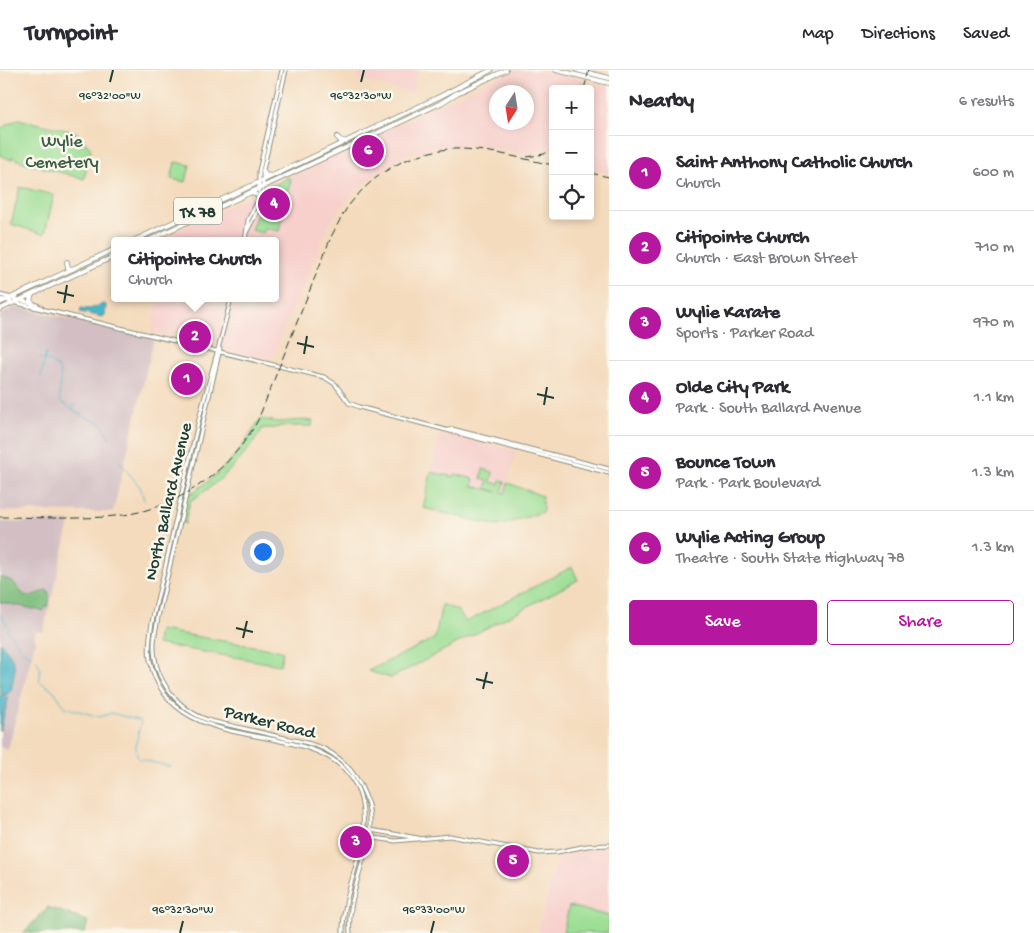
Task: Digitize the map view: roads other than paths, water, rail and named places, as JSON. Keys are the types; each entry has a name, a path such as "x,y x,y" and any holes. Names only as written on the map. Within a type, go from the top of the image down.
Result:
{"main road":[{"path":"261,181 284,70"},
{"path":"247,231 262,202 259,171 284,70"},
{"name":"TX 78","path":"142,237 346,142 491,70"},
{"name":"TX 78","path":"156,237 441,103 466,88 506,70"},
{"path":"556,70 609,83"},
{"path":"577,70 609,78"},
{"path":"464,83 466,88"},
{"path":"337,136 340,140 346,142"},
{"path":"263,171 265,175 271,176"},
{"path":"246,237 249,217 260,197 262,187"},
{"path":"250,193 260,197"},
{"path":"2,301 111,251"},
{"path":"0,309 111,258"},
{"path":"67,262 68,267 73,269"},
{"path":"33,294 30,300 33,304"},
{"path":"0,295 33,304 45,310"},
{"path":"2,301 219,350 324,377 335,384 348,402 359,407 609,473"},
{"name":"North Ballard Avenue","path":"153,661 159,615 230,302"},
{"path":"448,430 452,429 609,469"},
{"name":"Parker Road","path":"153,661 155,675 166,695 183,712 194,719 214,726 311,748 335,762 350,776 358,790 364,815 364,829 346,903 342,933"},
{"name":"Parker Road","path":"153,661 164,684 183,706 195,714 211,721 312,744 325,749 337,757 353,773 362,787 369,810 370,830 351,911 350,933"},
{"path":"364,829 400,836 426,838"},
{"path":"363,836 395,841 450,836 539,854 591,845 609,845"}],"water":[{"path":"103,304 106,305 103,317 80,312 81,308 90,309"},
{"path":"0,642 10,655 14,665 11,691 7,694 0,692"},
{"path":"0,694 5,695 8,699 0,731"}],"waterway":[{"path":"581,85 582,81"},
{"path":"41,377 46,353"},
{"path":"40,358 56,365 59,370 60,401 82,416 103,425 110,439"},
{"path":"72,410 75,404"},
{"path":"81,415 85,406"},
{"path":"119,461 140,487 144,500"},
{"path":"0,613 8,626"},
{"path":"8,629 22,650 31,656"},
{"path":"36,660 40,670 39,681 54,691 65,707 100,717 111,713 141,721 136,746 139,759 171,767"}],"railway":[{"path":"585,85 589,70"},
{"path":"0,517 86,518 137,512 159,506 179,497 198,486 216,472 232,457 258,420 331,237 342,216 361,192 386,171 415,157 446,149 485,151 549,164"},
{"path":"527,157 549,151"},
{"path":"594,174 609,177"}],"place":[{"name":"Wylie Acting Group","path":"368,151"},
{"name":"Olde City Park","path":"274,204"},
{"name":"Citipointe Church","path":"195,337"},
{"name":"Saint Anthony Catholic Church","path":"187,379"},
{"name":"Wylie Karate","path":"356,842"},
{"name":"Bounce Town","path":"513,861"}],"park label":[{"name":"Wylie Cemetery","path":"62,150"}]}
